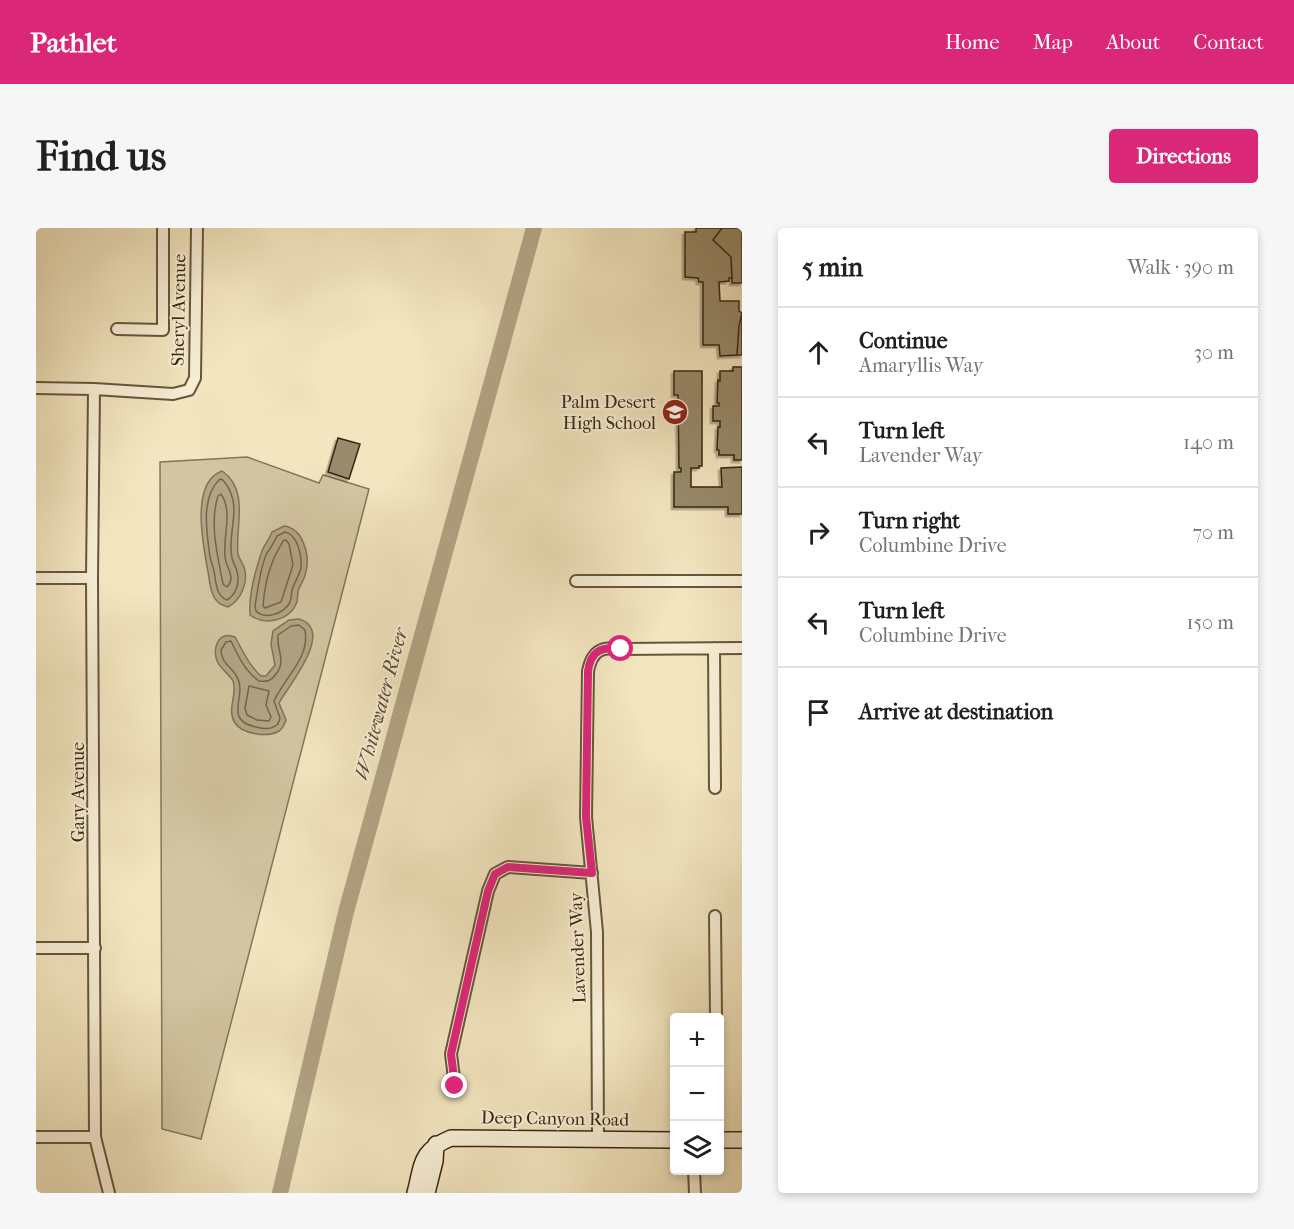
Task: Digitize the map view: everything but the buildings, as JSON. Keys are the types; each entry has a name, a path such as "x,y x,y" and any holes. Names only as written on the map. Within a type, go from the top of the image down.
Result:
{"street":[{"path":"117,329 163,330 163,228"},
{"name":"Sheryl Avenue","path":"94,389 173,394 189,390 195,378 197,228"},
{"path":"36,388 94,389"},
{"name":"Gary Avenue","path":"94,389 92,578 96,1137 110,1193"},
{"path":"36,578 92,578"},
{"path":"576,581 742,581"},
{"name":"Lavender Way","path":"598,1138 597,932 586,817 590,660 597,651 610,647 621,649 714,648"},
{"path":"715,788 714,648 742,648"},
{"path":"455,1086 451,1054 488,891 495,874 508,867 592,873"},
{"path":"715,916 716,1013"},
{"path":"36,948 95,948"},
{"path":"36,1137 96,1137"},
{"name":"Deep Canyon Road","path":"436,1144 452,1138 670,1140"},
{"path":"724,1140 742,1140"},
{"path":"415,1193 424,1155 436,1144"},
{"path":"426,1193 435,1161 436,1144"},
{"path":"694,1175 695,1193"}],"shaded area":[{"path":"247,457 319,483 323,475 369,489 201,1139 162,1129 160,462"}],"water":[{"path":"222,471 231,479 239,498 238,554 245,573 243,590 237,600 228,607 219,603 212,593 201,517 205,488 212,478"},
{"path":"284,526 296,532 304,543 307,558 306,573 299,588 297,602 289,614 276,620 263,620 250,615 253,582 262,551 272,532"},
{"path":"299,619 309,625 313,634 306,659 279,703 286,720 282,729 268,734 256,734 243,730 238,727 233,718 233,681 216,658 217,642 224,636 235,637 253,667 261,676 266,676 275,665 271,644 273,631 289,620"}],"waterway":[{"name":"Whitewater River","path":"280,1193 346,912 534,228"}],"place":[{"name":"Palm Desert High School","path":"675,412"}],"route":[{"path":"455,1086 451,1054 488,891 495,874 508,867 592,873 586,817 588,671 590,660 597,651 610,647 621,649"}]}
